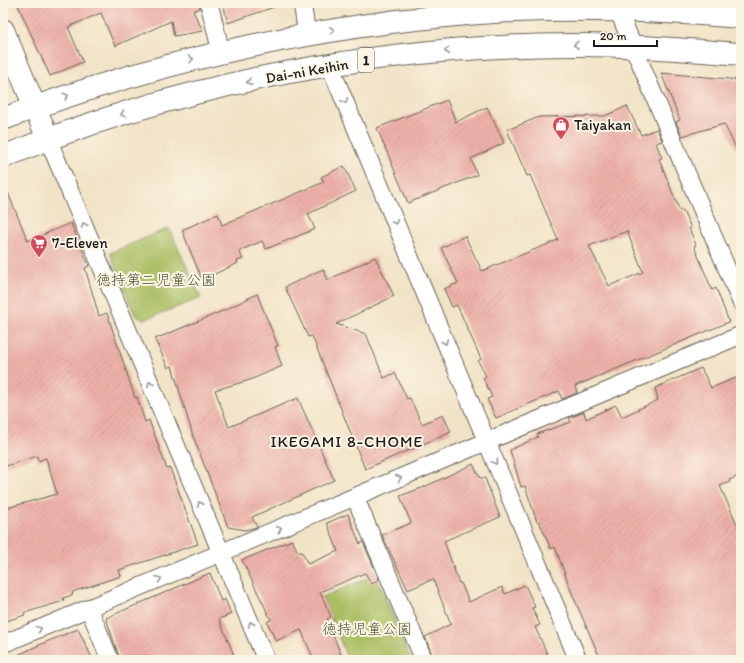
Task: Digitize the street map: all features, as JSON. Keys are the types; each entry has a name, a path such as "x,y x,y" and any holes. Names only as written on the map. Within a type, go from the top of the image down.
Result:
{"main road":[{"name":"1","path":"3,119 127,76 221,52 307,34 452,15 617,6 741,17"},
{"path":"3,30 48,139"},
{"name":"Dai-ni Keihin","path":"3,157 48,139 116,116 187,96 259,79 393,56 519,46 634,46 741,54"}],"street":[{"path":"209,3 221,52"},
{"path":"302,3 307,34"},
{"path":"617,6 741,302"},
{"path":"330,66 578,660"},
{"path":"48,139 266,660"},
{"path":"3,644 741,335"},
{"path":"355,497 424,660"},
{"path":"88,608 110,660"}],"green space":[{"name":"徳持第二児童公園","path":"169,228 201,298 144,320 135,315 110,253"},
{"name":"徳持児童公園","path":"376,575 411,660 348,660 322,597"}],"building":[{"path":"17,3 199,3 200,8 193,11 203,31 174,36 171,21 115,46 101,13 68,27 83,62 50,76"},
{"path":"223,3 277,3 277,6 228,23"},
{"path":"661,73 741,80 741,158 724,124 682,136 676,122 680,120"},
{"path":"447,100 456,122 487,107 504,143 471,159 477,175 408,203 377,128"},
{"path":"627,106 641,135 657,129 662,141 656,143 662,158 659,159 680,211 683,210 691,228 689,228 696,245 694,246 712,290 716,288 729,322 575,386 577,393 562,399 559,391 496,418 487,399 492,397 483,378 486,376 478,361 481,359 457,305 452,307 444,289 458,283 441,248 465,236 482,271 558,240 530,175 527,176 507,130 539,117 605,116","holes":["627,231 643,272 609,286 589,246"]},
{"path":"344,166 356,191 308,214 315,229 266,249 262,241 239,251 243,259 237,261 238,263 202,280 182,230 218,214 222,225 324,182 321,177"},
{"path":"3,181 28,241 71,223 89,266 85,268 99,316 107,313 135,398 137,397 145,422 149,420 167,469 170,468 198,544 119,570 121,576 72,592 73,595 63,598 64,601 24,613 25,615 3,622 3,509 57,494 46,458 38,461 37,456 3,467"},
{"path":"375,257 394,296 336,324 366,334 384,378 395,373 407,399 410,398 422,424 443,415 451,432 365,469 312,336 308,337 285,287 323,269 328,280"},
{"path":"257,294 278,346 275,347 282,366 250,380 215,390 229,427 298,398 334,480 252,517 257,527 245,530 228,527 193,436 172,366 168,368 155,339 225,310"},
{"path":"701,368 711,388 741,376 741,475 720,486 741,533 741,660 601,660 573,596 555,547 551,549 539,521 537,522 525,486 521,487 510,450 538,437 537,434 571,422 569,418 584,412 586,419 616,405 622,417 658,400 655,388"},
{"path":"473,464 480,478 485,478 500,517 444,541 459,583 461,583 469,602 502,587 505,594 525,585 535,607 532,608 540,625 535,627 550,660 434,660 425,637 451,624 433,579 408,590 382,535 411,523 400,496 424,487"},
{"path":"348,514 360,544 363,542 379,579 372,584 365,573 320,592 331,617 327,619 343,660 314,660 301,630 276,641 267,622 271,620 242,560 292,540 298,552 302,552 308,564 338,551 327,523"},
{"path":"210,573 221,601 225,599 231,614 219,619 236,660 120,660 106,618"},
{"path":"78,629 93,660 7,660 46,642"}],"place":[{"name":"Taiyakan","path":"561,140"},
{"name":"7-Eleven","path":"39,258"}],"district":[{"name":"IKEGAMI 8-CHOME","path":"347,441"}]}
